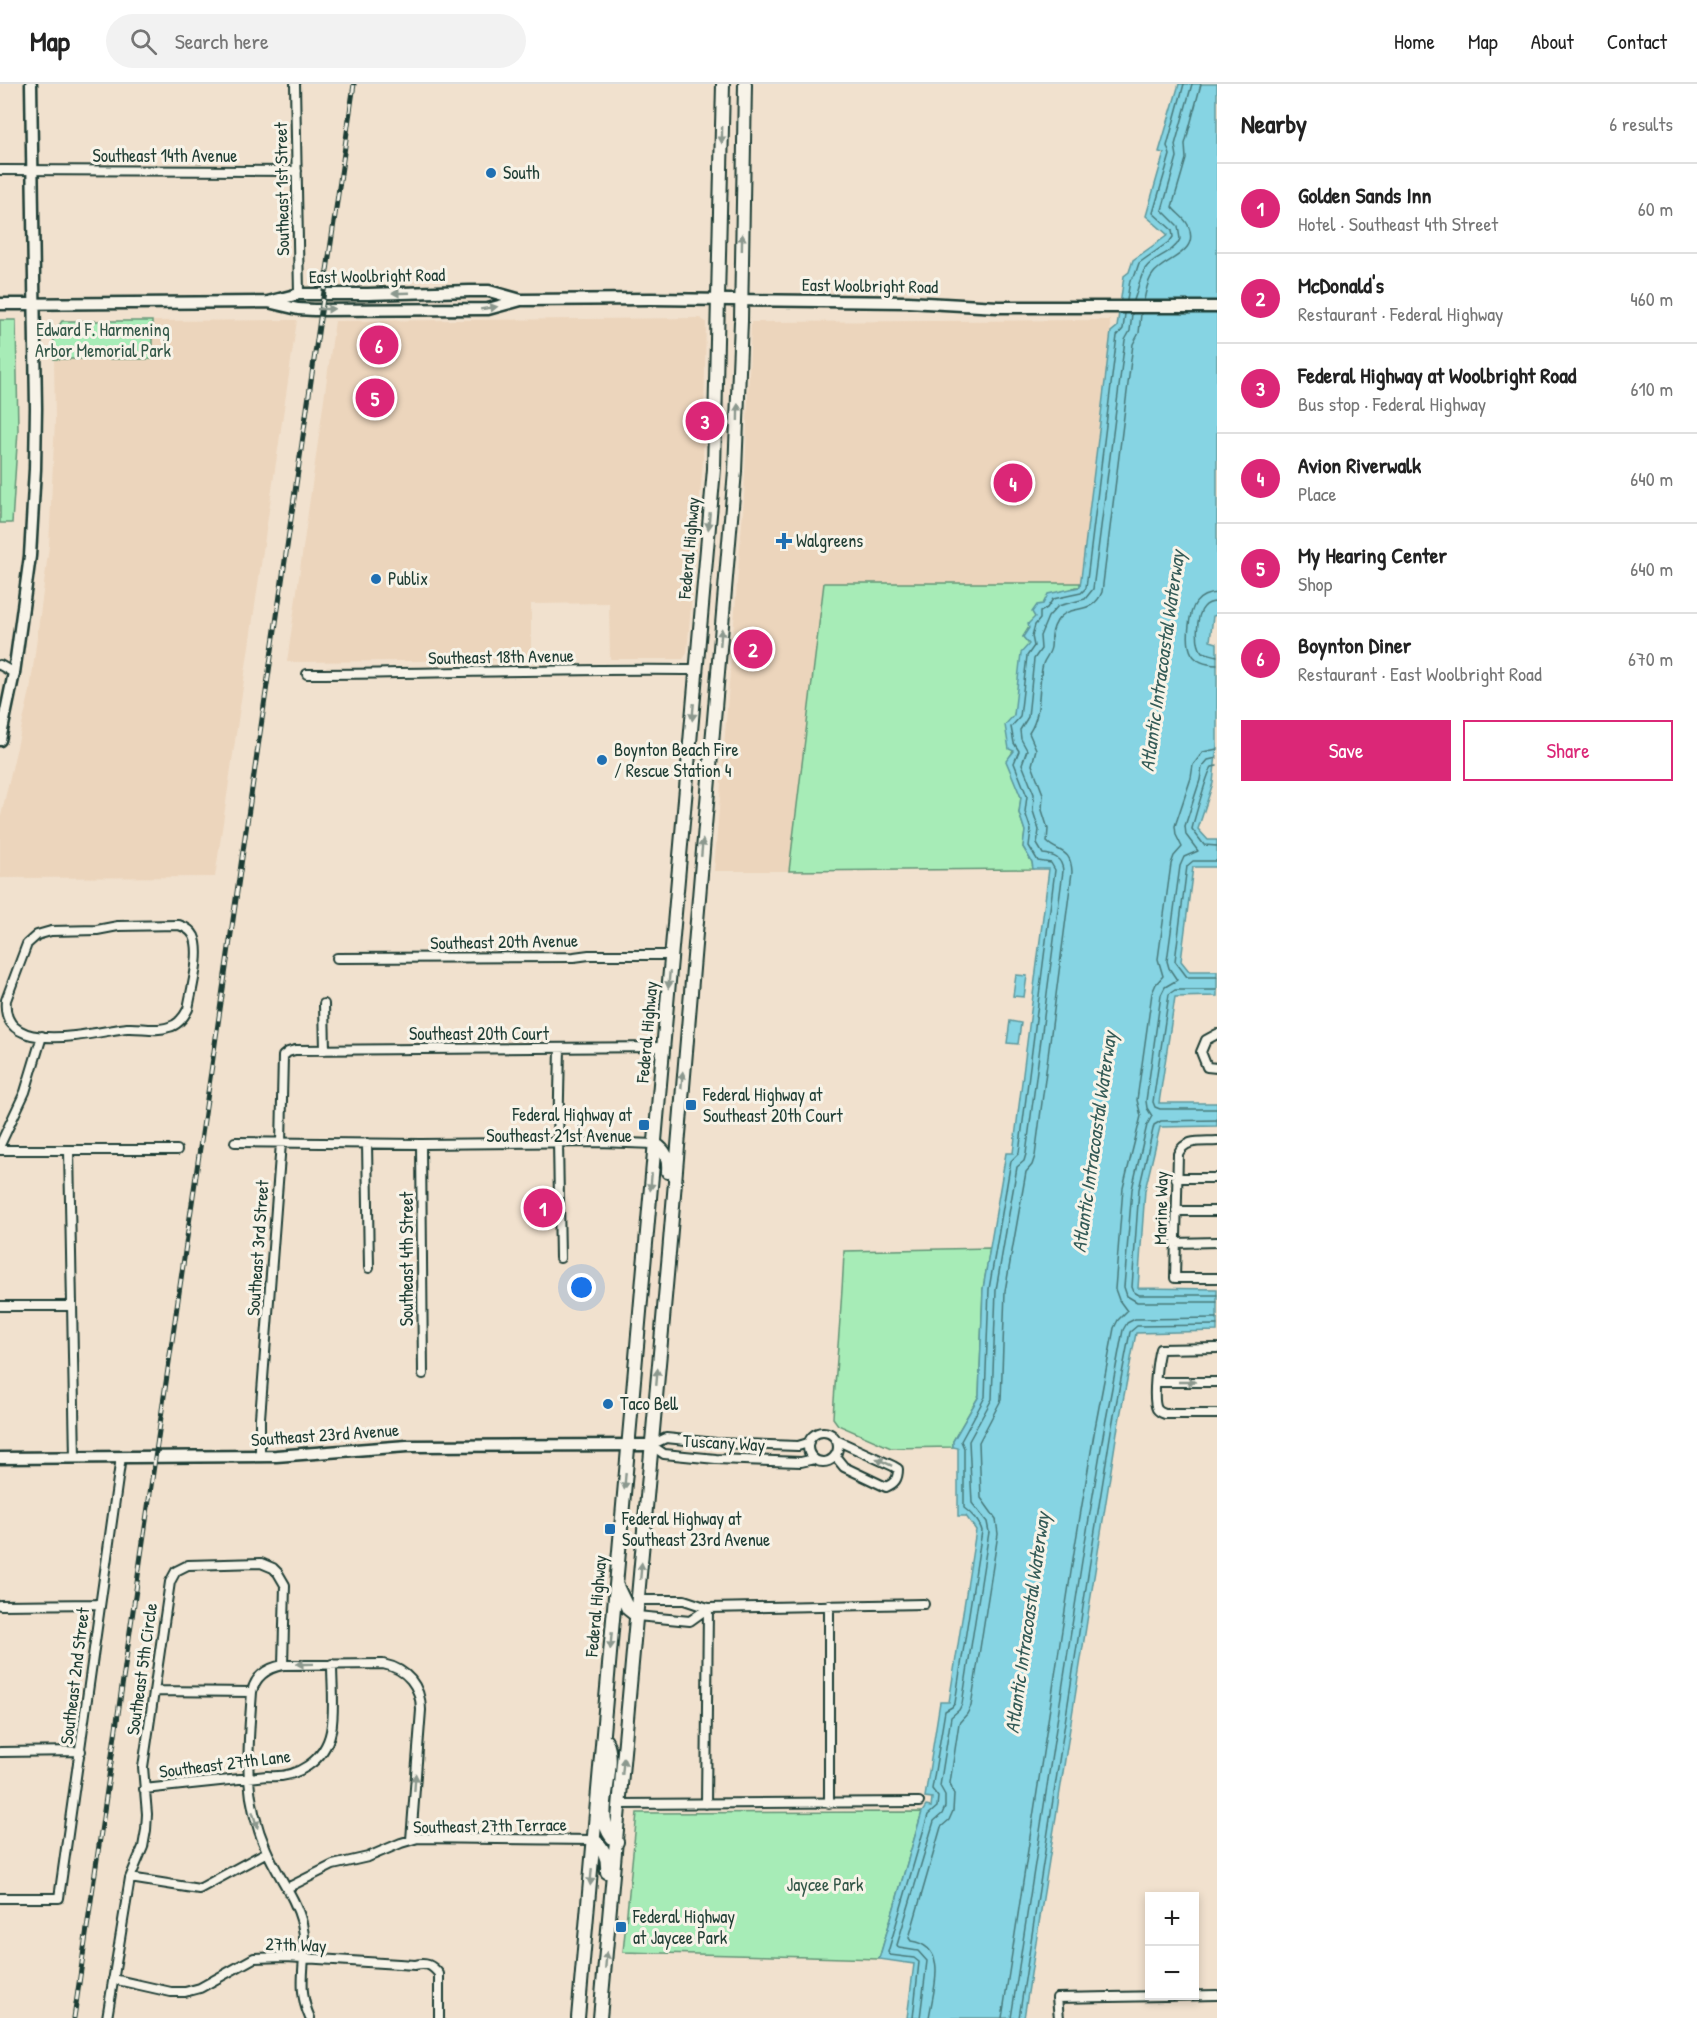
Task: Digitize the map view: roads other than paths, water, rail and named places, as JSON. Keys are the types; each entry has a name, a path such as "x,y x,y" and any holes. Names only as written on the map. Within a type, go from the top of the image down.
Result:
{"main road":[{"path":"0,740 14,673 30,556 36,408 31,84"},
{"name":"Federal Highway","path":"578,2018 714,469 723,84"},
{"path":"600,2018 669,1254 735,471 745,84"},
{"name":"East Woolbright Road","path":"268,302 299,294 489,291 521,300"},
{"name":"East Woolbright Road","path":"0,304 268,302 298,309 488,309 521,300 719,300 908,302 998,307 1217,307"},
{"path":"698,654 718,673"},
{"path":"696,670 716,695"},
{"path":"657,1124 677,1138"},
{"path":"655,1144 669,1160 664,1229 669,1254"},
{"name":"Southeast 23rd Avenue","path":"0,1458 260,1456 407,1446 651,1445"},
{"path":"616,1582 628,1609 637,1616"},
{"path":"603,1734 609,1745 610,1756 604,1821 608,1832 617,1842"},
{"path":"594,1840 602,1847 608,1862 603,1924 608,1938"}],"street":[{"name":"Southeast 1st Street","path":"295,84 299,294"},
{"name":"Southeast 14th Avenue","path":"0,170 297,171"},
{"path":"0,665 14,673"},
{"name":"Southeast 18th Avenue","path":"307,674 429,674 500,670 696,670"},
{"path":"0,673 14,673"},
{"path":"179,925 186,927 195,937 197,955 188,1009 185,1016 174,1025 160,1029 127,1028 87,1035 42,1036 29,1036 16,1031 7,1022 4,1009 27,944 37,935 51,931 97,930 118,926 179,925"},
{"name":"Southeast 20th Avenue","path":"337,958 562,958 589,955 671,955"},
{"path":"324,1004 325,1050"},
{"path":"1217,1034 1206,1040 1201,1052 1207,1067 1217,1068"},
{"path":"0,1145 25,1092 42,1036"},
{"name":"Southeast 20th Court","path":"295,1050 664,1047"},
{"path":"560,1048 558,1142 560,1258"},
{"name":"Southeast 3rd Street","path":"260,1456 260,1418 281,1143 283,1056 295,1050"},
{"name":"Marine Way","path":"1217,1141 1187,1142 1180,1147 1176,1178 1174,1278 1217,1278"},
{"path":"236,1142 655,1144"},
{"path":"367,1143 369,1268"},
{"name":"Southeast 4th Street","path":"421,1144 423,1374"},
{"path":"0,1150 177,1150"},
{"path":"69,1150 75,1458"},
{"path":"1176,1178 1217,1178"},
{"path":"1176,1211 1217,1211"},
{"path":"1175,1243 1217,1242"},
{"path":"0,1306 72,1306"},
{"path":"1217,1348 1160,1349 1156,1382 1156,1407 1160,1412 1217,1414"},
{"path":"1156,1382 1217,1382"},
{"name":"Tuscany Way","path":"821,1432 830,1434 836,1440 898,1469 898,1476 893,1484 886,1487 844,1467 835,1456 822,1462 814,1459 801,1462 710,1459 664,1455 651,1445 666,1438 716,1443 798,1446 808,1443 813,1436 821,1432"},
{"path":"835,1456 838,1448 836,1440"},
{"path":"808,1443 808,1452 814,1459"},
{"name":"Southeast 2nd Street","path":"0,1898 59,1898 121,1457"},
{"name":"Southeast 5th Circle","path":"107,2018 130,1878 140,1854 146,1830 143,1767 170,1582 176,1571 188,1565 261,1563 273,1568 285,1585 283,1665"},
{"path":"638,1600 684,1600 708,1608 924,1605"},
{"path":"0,1605 100,1604"},
{"path":"829,1605 829,1804"},
{"path":"637,1616 690,1621 708,1608"},
{"path":"706,1804 708,1608"},
{"path":"310,2018 303,2000 301,1986 304,1959 303,1927 299,1912 267,1852 252,1810 248,1778 252,1692 253,1685 262,1674 273,1667 283,1665 332,1664 390,1665 403,1672 417,1689 421,1710 411,1840"},
{"name":"Southeast 27th Lane","path":"144,1789 281,1776 295,1773 313,1762 322,1752 331,1726 332,1664"},
{"path":"154,1691 252,1692"},
{"path":"0,1752 81,1751"},
{"path":"620,1804 919,1802"},
{"name":"Southeast 27th Terrace","path":"287,1888 333,1865 381,1853 411,1840 426,1838 594,1840"},
{"path":"130,1878 199,1888 267,1852"},
{"name":"27th Way","path":"113,1979 171,1992 185,1992 200,1988 254,1959 270,1957 429,1965 439,1974 439,2018"},
{"path":"1059,2018 1058,1998 1217,1995"}],"water":[{"name":"Atlantic Intracoastal Waterway","path":"1179,84 1217,84 1217,615 1213,616 1210,641 1217,643 1217,745 1213,783 1198,829 1208,840 1217,840 1217,867 1193,867 1181,961 1189,971 1217,971 1217,996 1175,997 1159,1103 1217,1103 1217,1126 1160,1127 1145,1190 1138,1288 1217,1289 1217,1331 1136,1333 1117,1432 1024,2018 907,2018 914,1964 879,1959 922,1812 926,1806 931,1807 932,1798 925,1797 940,1702 949,1702 976,1530 966,1516 958,1516 958,1448 953,1447 953,1441 979,1396 983,1289 1006,1153 1013,1153 1049,869 1033,869 1032,862 1023,847 1025,831 1019,813 1021,797 1006,761 1014,751 1009,749 1005,725 1014,715 1021,653 1029,644 1023,637 1029,628 1028,624 1035,617 1032,612 1037,605 1043,604 1048,594 1080,587 1111,332 1117,327 1124,276 1129,272 1133,260 1168,235 1146,216 1164,153 1159,152"},
{"path":"1016,975 1027,976 1024,997 1013,996"},
{"path":"1010,1021 1021,1023 1018,1044 1007,1043"}],"railway":[{"path":"74,2018 354,84"}],"place":[{"name":"South","path":"491,173"},
{"name":"Boynton Diner","path":"379,345"},
{"name":"My Hearing Center","path":"375,398"},
{"name":"Federal Highway at Woolbright Road","path":"705,421"},
{"name":"Avion Riverwalk","path":"1013,483"},
{"name":"Walgreens","path":"784,541"},
{"name":"Publix","path":"376,579"},
{"name":"McDonald's","path":"753,649"},
{"name":"Boynton Beach Fire / Rescue Station 4","path":"602,760"},
{"name":"Federal Highway at Southeast 20th Court","path":"691,1105"},
{"name":"Federal Highway at Southeast 21st Avenue","path":"644,1125"},
{"name":"Golden Sands Inn","path":"543,1208"},
{"name":"Taco Bell","path":"608,1404"},
{"name":"Federal Highway at Southeast 23rd Avenue","path":"610,1529"},
{"name":"Federal Highway at Jaycee Park","path":"621,1927"}],"park label":[{"name":"Edward F. Harmening Arbor Memorial Park","path":"103,340"},
{"name":"Jaycee Park","path":"825,1885"}]}
